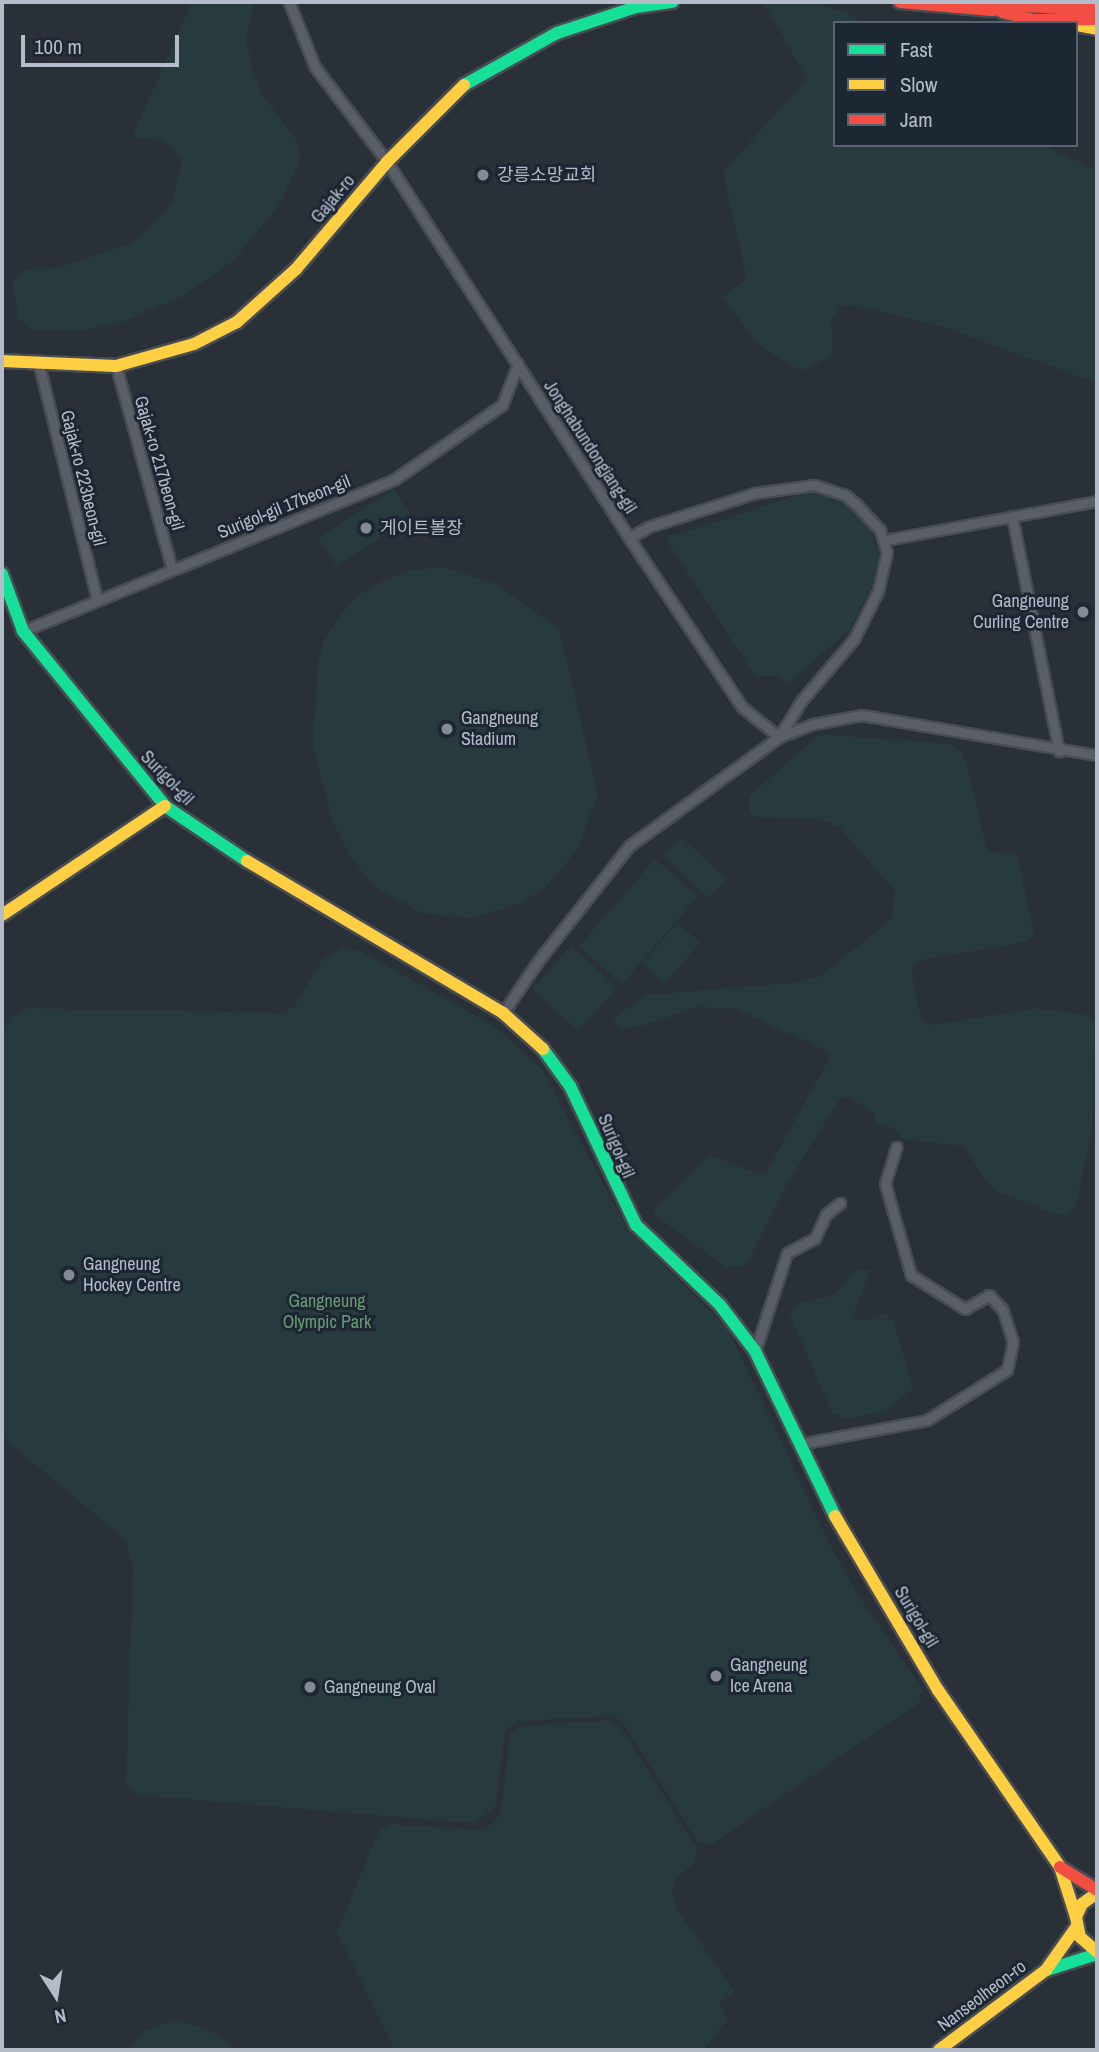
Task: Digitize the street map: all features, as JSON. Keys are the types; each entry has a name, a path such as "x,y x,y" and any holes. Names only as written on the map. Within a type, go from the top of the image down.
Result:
{"street":[{"name":"Jonghabundongjang-gil","path":"289,2 315,67 387,162 741,707 779,737"},
{"name":"Gajak-ro","path":"2,361 38,365 116,366 194,344 237,322 296,269 387,162 471,78 556,33 636,7 673,2"},
{"path":"900,2 998,9 1097,10"},
{"path":"998,9 1018,2"},
{"path":"998,9 1042,21"},
{"path":"1034,20 1097,19"},
{"path":"1078,25 1097,29"},
{"name":"Surigol-gil 17beon-gil","path":"23,631 395,479 502,405 518,364"},
{"name":"Gajak-ro 223beon-gil","path":"38,365 97,599"},
{"name":"Gajak-ro 217beon-gil","path":"116,366 173,569"},
{"path":"629,538 648,527 755,493 814,485 845,495 870,518 885,540 884,572 869,612 837,663 802,700 779,737"},
{"path":"885,540 1097,501"},
{"path":"1012,516 1059,751"},
{"name":"Surigol-gil","path":"2,574 23,631 165,806 197,831 503,1013 538,1042 570,1086 623,1205 636,1225 720,1305 755,1351 824,1498 938,1690 1060,1867 1084,1944 1097,1953"},
{"path":"503,1013 538,961 629,846 779,737 813,724 862,715 1059,751 1097,755"},
{"path":"2,915 165,806"},
{"path":"800,1444 927,1420 1007,1370 1013,1342 1002,1309 989,1295 965,1309 911,1275 885,1184 896,1147"},
{"path":"755,1351 787,1253 815,1238 826,1214 840,1203"},
{"name":"Surigol-gil","path":"1060,1867 1097,1892"},
{"name":"Nanseolheon-ro","path":"1046,1970 1077,1921 1082,1904 1097,1892"},
{"name":"Nanseolheon-ro","path":"939,2050 1046,1970 1097,1953"}],"green space":[{"path":"192,2 254,2 246,39 252,66 261,93 297,141 301,158 279,205 233,261 183,296 125,321 84,331 33,330 19,319 12,284 18,274 36,267 57,268 134,242 172,203 182,160 171,145 157,139 132,138"},
{"path":"814,3 847,12 859,21 833,21 833,147 1046,147 1097,170 1097,383 943,327 850,305 840,308 831,320 833,355 800,371 759,345 722,297 747,279 723,172 807,79 764,4"},
{"name":"게이트볼장","path":"394,489 412,517 336,566 319,538"},
{"path":"817,489 842,500 864,517 881,555 871,589 849,631 786,684 781,676 755,676 665,538"},
{"name":"Gangneung Stadium","path":"445,567 496,584 559,629 598,795 577,850 545,888 522,903 472,918 421,913 375,887 350,856 333,822 313,744 318,663 324,640 342,613 358,595 383,581 411,570"},
{"path":"820,734 951,744 961,751 967,766 986,847 993,853 1014,851 1034,935 1027,942 920,960 911,967 915,995 922,1021 934,1025 1037,1008 1086,1015 1094,1022 1092,1131 1076,1205 1069,1215 1057,1215 998,1192 982,1176 964,1146 902,1139 894,1128 876,1123 874,1113 849,1097 841,1097 788,1182 748,1262 742,1267 725,1267 655,1215 655,1208 710,1155 758,1174 767,1171 829,1059 828,1051 735,1009 698,1007 639,1027 620,1028 613,1019 646,995 794,983 819,977 892,919 895,891 839,827 819,819 754,817 749,811 749,796"},
{"path":"681,837 726,879 709,898 663,856"},
{"path":"655,859 698,896 622,984 579,947"},
{"path":"678,923 700,943 664,983 642,963"},
{"path":"571,946 617,987 578,1031 532,989"},
{"name":"Gangneung Olympic Park","path":"344,948 362,952 494,1026 541,1068 628,1230 728,1329 828,1541 858,1595 922,1688 919,1703 712,1844 698,1842 621,1720 611,1716 517,1721 505,1731 495,1808 474,1823 138,1795 126,1783 133,1566 126,1540 2,1437 2,1028 11,1016 28,1008 282,1013 295,1006 322,960"},
{"path":"854,1270 870,1270 852,1318 866,1321 885,1313 894,1323 913,1388 886,1411 847,1419 832,1413 790,1315 798,1302 827,1297 842,1288"},
{"path":"608,1720 620,1726 697,1848 695,1862 676,1879 671,1891 678,1911 735,1992 719,2003 727,2020 704,2050 395,2050 337,1933 379,1830 392,1824 478,1830 491,1825 501,1813 510,1735 519,1727"},
{"path":"177,2019 213,2032 237,2050 126,2050 145,2031"}],"traffic: fast":[{"path":"464,85 557,33 636,7 673,2"},
{"path":"2,574 23,631 165,806 247,861"},
{"path":"543,1049 570,1086 636,1225 720,1305 755,1351 835,1516"},
{"path":"1047,1970 1097,1954"}],"traffic: slow":[{"path":"1078,25 1097,29"},
{"path":"2,361 116,366 194,344 237,322 296,269 387,162 464,85"},
{"path":"2,915 165,806"},
{"path":"247,861 503,1013 543,1049"},
{"path":"835,1516 938,1690 1060,1867 1076,1917"},
{"path":"1097,1893 1082,1904 1076,1917 1080,1937 1097,1952"},
{"path":"939,2050 1046,1970 1077,1926"}],"traffic: jam":[{"path":"900,2 992,10 1026,6 1097,10"},
{"path":"1002,12 1034,20 1097,19"},
{"path":"1060,1867 1097,1890"}],"place":[{"name":"강릉소망교회","path":"483,175"},
{"name":"게이트볼장","path":"366,528"},
{"name":"Gangneung Curling Centre","path":"1083,612"},
{"name":"Gangneung Stadium","path":"447,729"},
{"name":"Gangneung Hockey Centre","path":"69,1275"},
{"name":"Gangneung Ice Arena","path":"716,1676"},
{"name":"Gangneung Oval","path":"310,1687"}]}
